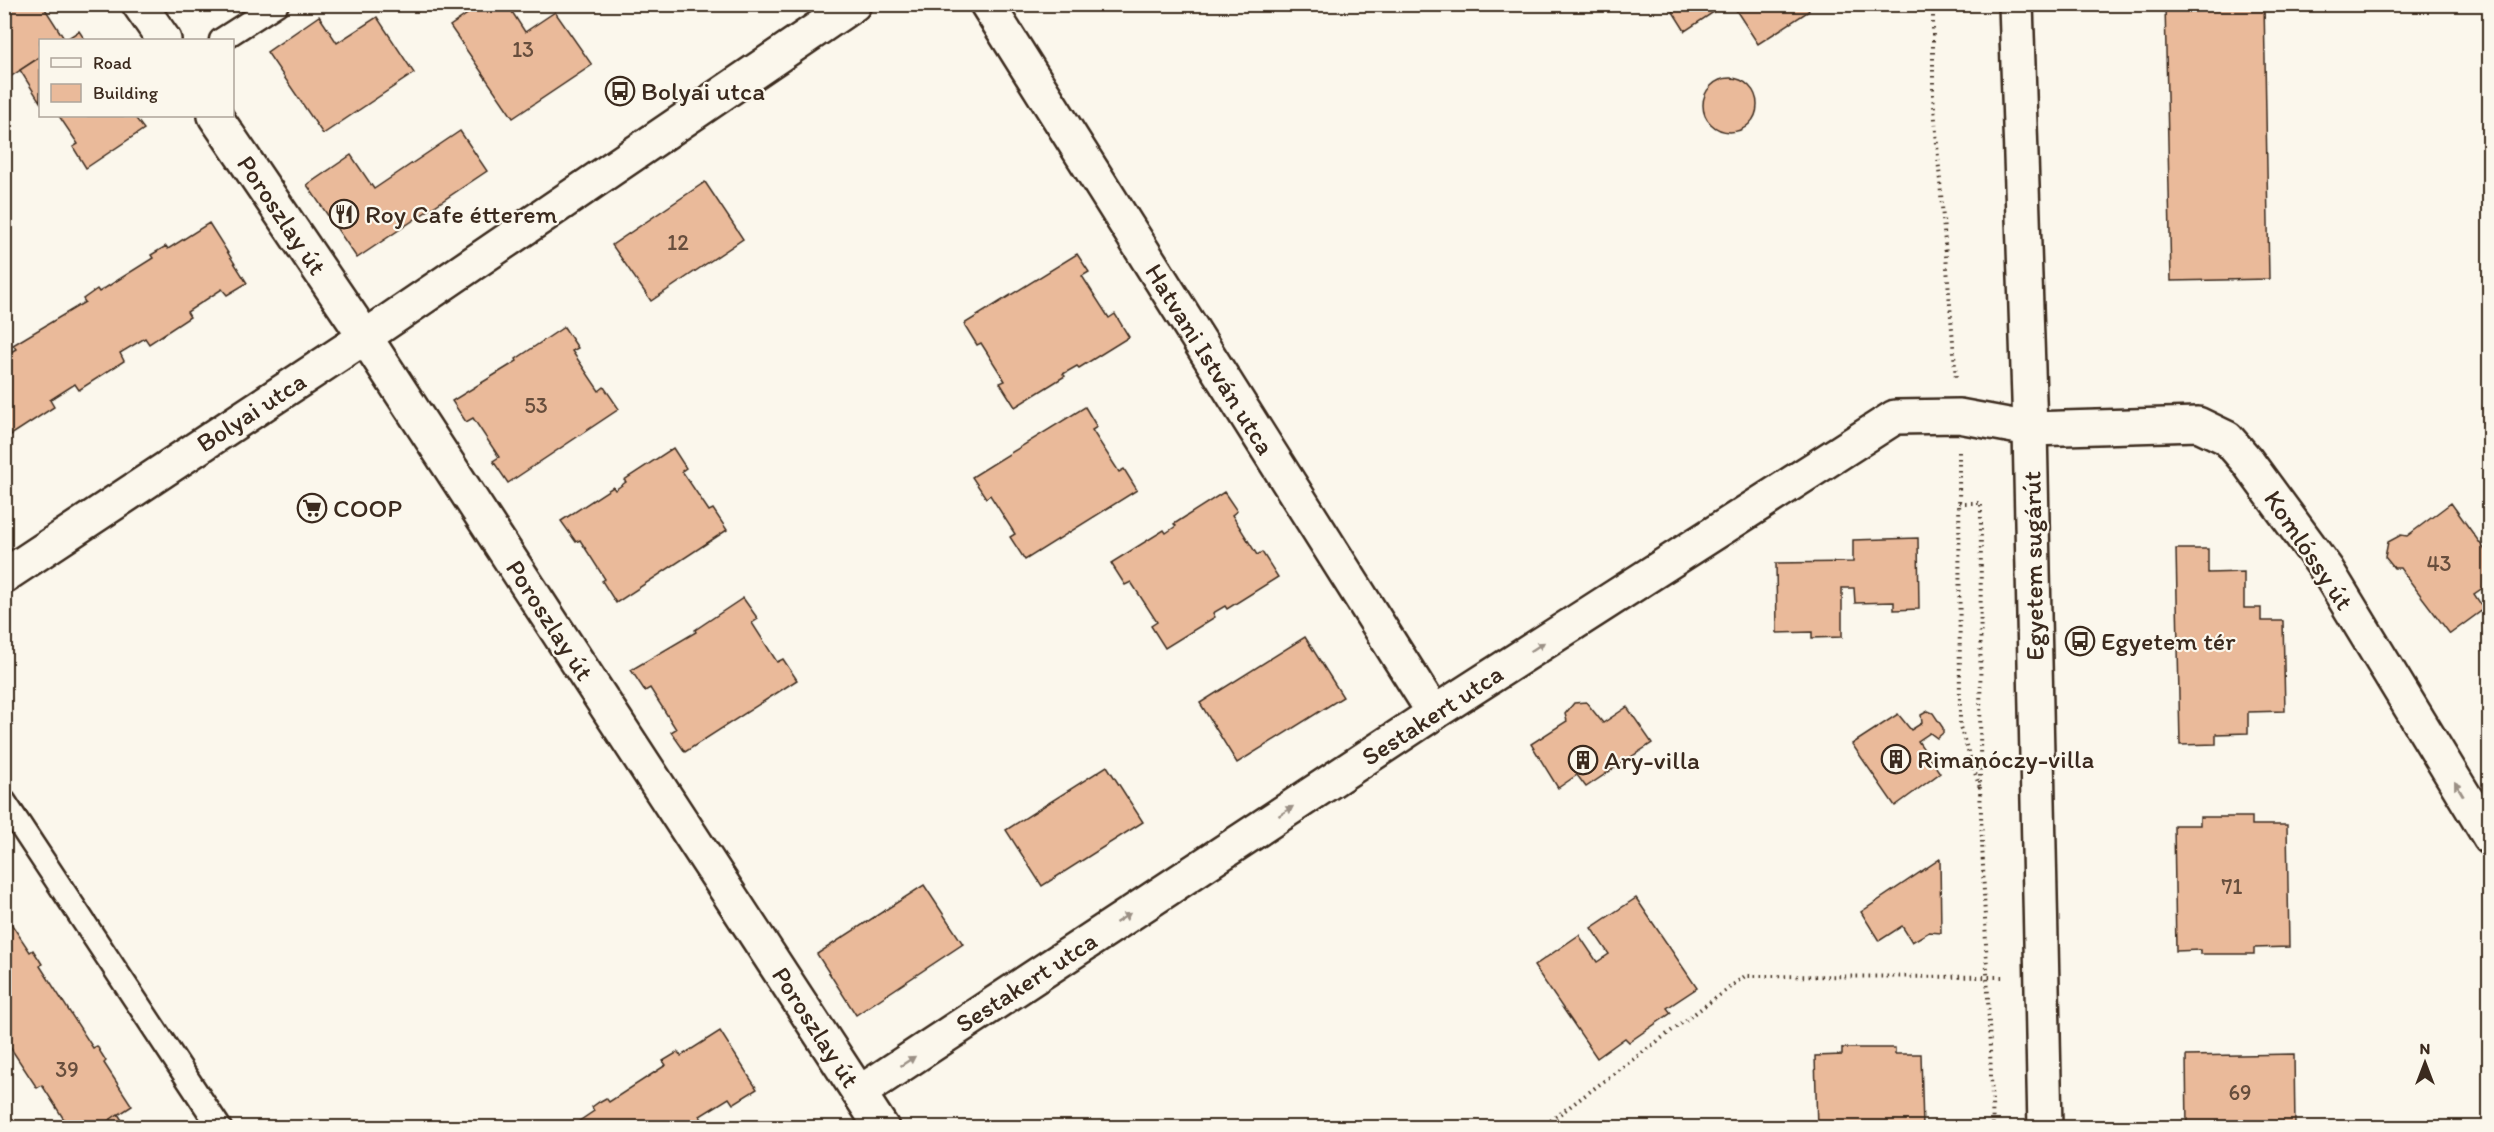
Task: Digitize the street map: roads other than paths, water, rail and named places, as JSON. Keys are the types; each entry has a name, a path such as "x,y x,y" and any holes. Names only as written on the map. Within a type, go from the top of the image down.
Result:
{"street":[{"path":"139,4 163,39"},
{"name":"Bolyai utca","path":"4,576 365,337 854,4"},
{"name":"Hatvani István utca","path":"987,4 1434,713"},
{"name":"Egyetem sugárút","path":"2016,4 2030,429 2045,1128"},
{"name":"Poroszlay út","path":"215,117 365,337 882,1128"},
{"name":"Sestakert utca","path":"859,1093 1434,713 1896,417 1959,416 2030,429"},
{"name":"Komlóssy út","path":"2030,429 2198,424 2227,438 2327,570 2490,838"}],"lane":[{"path":"223,39 277,4"},
{"path":"4,801 220,1128"}],"place":[{"name":"Bolyai utca","path":"620,91"},
{"name":"Roy Cafe étterem","path":"344,214"},
{"name":"COOP","path":"312,508"},
{"name":"Egyetem tér","path":"2080,641"},
{"name":"Rimanóczy-villa","path":"1896,759"},
{"name":"Ary-villa","path":"1583,760"}]}
